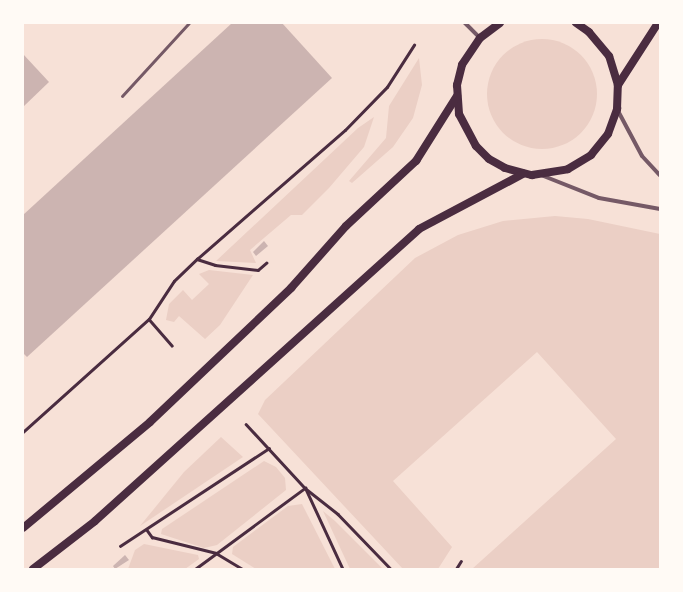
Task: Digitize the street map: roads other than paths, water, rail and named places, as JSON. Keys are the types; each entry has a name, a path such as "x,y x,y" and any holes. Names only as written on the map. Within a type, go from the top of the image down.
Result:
{"main road":[{"path":"500,23 480,38 462,65 457,96 459,114 476,146 489,159 522,174 541,175 568,169 591,155 608,134 617,109 618,85 615,70 600,42 576,23"},
{"path":"618,85 658,23"},
{"path":"23,528 150,422 291,288 346,226 416,161 457,96"},
{"path":"33,569 95,522 419,229 522,174"}],"street":[{"path":"464,23 480,38"},
{"path":"617,109 642,156 660,175"},
{"path":"541,175 599,198 637,208 660,209"}],"lane":[{"path":"122,96 189,23"}]}
